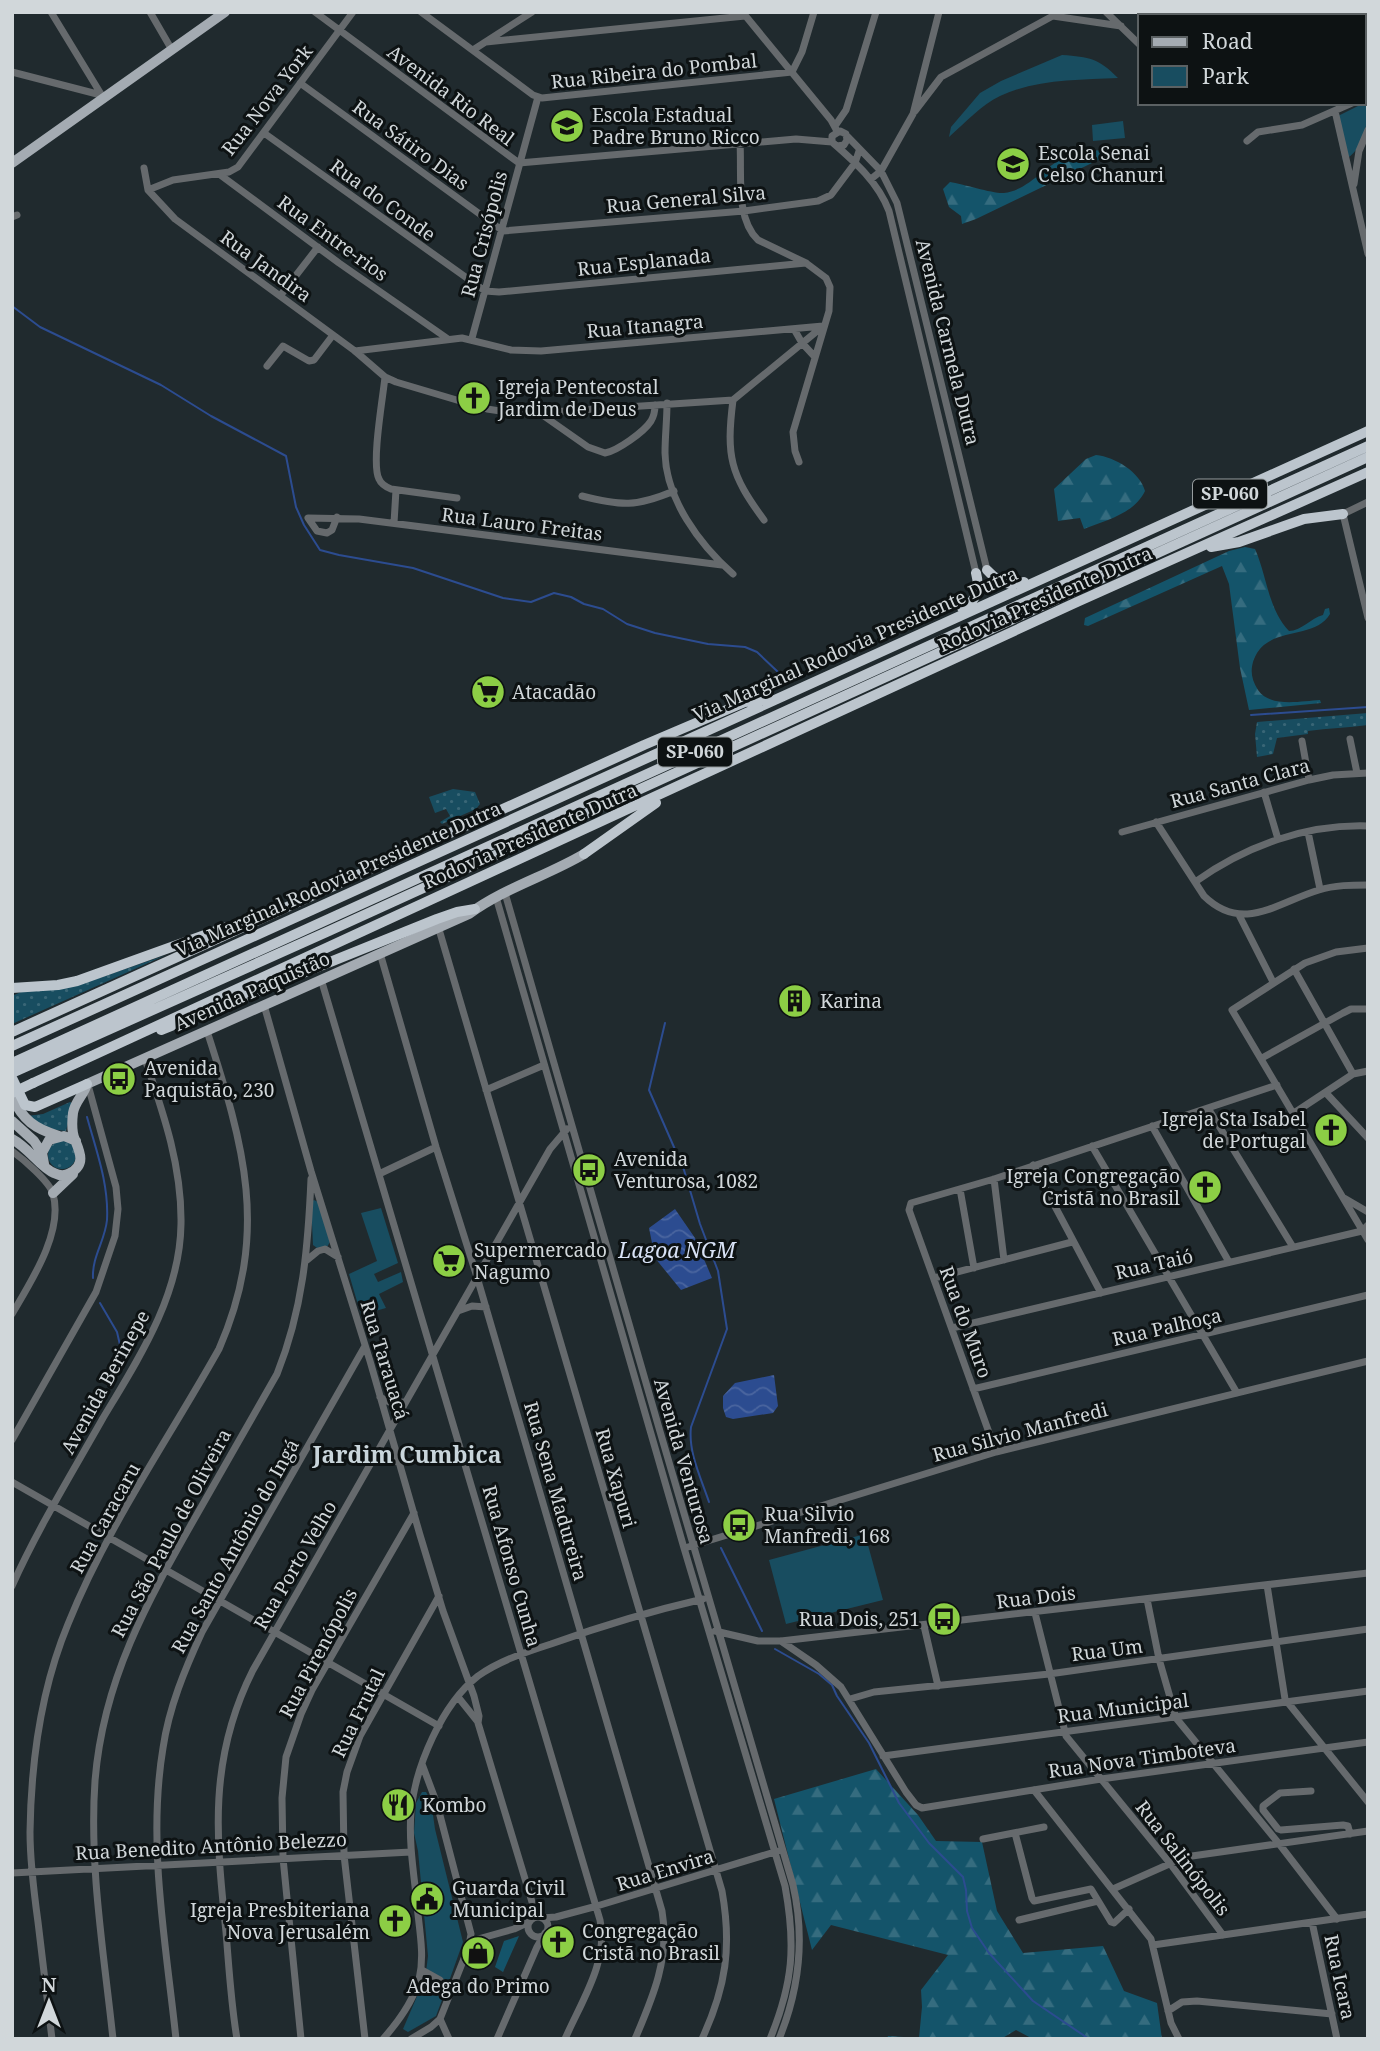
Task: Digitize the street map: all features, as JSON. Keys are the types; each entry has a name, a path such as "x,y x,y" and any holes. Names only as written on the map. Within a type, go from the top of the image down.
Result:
{"highway":[{"path":"1343,442 1368,424"},
{"name":"Via Marginal Rodovia Presidente Dutra","path":"14,1045 1368,431"},
{"name":"Rodovia Presidente Dutra","path":"12,1076 20,1063 1368,446"},
{"name":"Rodovia Presidente Dutra","path":"20,1063 329,931 1368,457"},
{"name":"Rodovia Presidente Dutra","path":"12,1095 124,1040 1066,607 1368,472"},
{"path":"1195,550 1239,542 1304,519 1343,514"},
{"path":"906,640 923,626 970,605 981,572 1015,585 1063,565 1079,562"},
{"path":"12,1032 669,734 745,702 776,699"},
{"path":"584,854 677,788"},
{"path":"124,1040 170,1027 457,912 475,909"},
{"path":"12,990 77,981 246,921 260,919"},
{"path":"12,982 26,986"},
{"path":"12,1076 25,1105 35,1107 88,1084"}],"main road":[{"path":"12,163 225,12"},
{"name":"Avenida Paquistão","path":"88,1084 475,909 584,854"},
{"path":"53,1193 75,1170 82,1156 76,1141 74,1110 88,1084"},
{"path":"12,1095 27,1121 41,1130 76,1141"},
{"path":"12,1121 34,1141 51,1172 60,1175 75,1170"},
{"path":"43,1158 49,1140 59,1136"},
{"path":"12,1139 43,1158"}],"street":[{"path":"51,12 102,97"},
{"path":"150,12 172,50"},
{"name":"Avenida Rio Real","path":"315,12 519,163 796,139 835,144"},
{"name":"Rua Nova York","path":"148,190 173,180 219,174 238,167 353,12"},
{"path":"473,50 532,12"},
{"path":"792,72 802,52 814,12"},
{"path":"847,137 844,145 835,144 832,136 846,110 876,12"},
{"path":"913,114 939,12"},
{"path":"1106,12 1138,43"},
{"name":"Rua Ribeira do Pombal","path":"425,13 538,97 792,72"},
{"path":"486,42 745,13 836,128"},
{"path":"871,179 881,171 913,114 937,81 1056,14 1121,26"},
{"path":"510,25 515,40"},
{"path":"12,72 102,97"},
{"path":"921,76 937,81"},
{"name":"Rua Sátiro Dias","path":"300,83 503,232"},
{"name":"Rua Crisópolis","path":"472,338 538,97"},
{"path":"1247,141 1258,132 1302,125 1348,105"},
{"path":"1335,111 1364,222 1368,254"},
{"name":"Avenida Carmela Dutra","path":"836,128 881,171 900,211 981,572"},
{"path":"1353,188 1359,151 1368,130"},
{"name":"Rua do Conde","path":"264,132 485,291"},
{"path":"740,144 744,211 750,233 758,240 806,262 827,278 830,287 829,311 822,326 793,432 794,452 799,462"},
{"name":"Avenida Carmela Dutra","path":"835,144 871,179 888,211 981,572"},
{"path":"855,163 859,151"},
{"name":"Rua General Silva","path":"503,232 744,211 825,199 855,163"},
{"path":"144,168 148,190"},
{"name":"Rua Entre-rios","path":"219,174 448,339"},
{"name":"Rua Jandira","path":"148,190 175,219 355,351 385,377 408,387 487,409 520,414 733,400"},
{"path":"280,296 318,247"},
{"name":"Rua Esplanada","path":"485,291 499,292 806,262"},
{"path":"429,326 432,341"},
{"path":"764,520 733,469 729,435 733,400 822,326"},
{"name":"Rua Itanagra","path":"355,351 472,338 510,350 532,351 822,326"},
{"path":"794,330 815,357"},
{"path":"267,366 283,346 309,361 314,360 333,335"},
{"path":"385,377 376,461 378,478 386,487 396,490 457,498"},
{"path":"667,403 665,454 674,491 682,511 708,549 733,574"},
{"path":"540,414 588,446 604,453 619,448 650,424 655,405"},
{"path":"650,424 667,432"},
{"path":"394,523 396,490"},
{"path":"582,496 635,505 674,491"},
{"path":"1368,502 1343,514 1368,618"},
{"name":"Rua Lauro Freitas","path":"337,517 722,565"},
{"path":"703,563 708,549"},
{"path":"1350,739 1357,773"},
{"path":"1302,741 1309,780"},
{"name":"Rua Santa Clara","path":"1122,832 1309,780 1368,773"},
{"path":"1264,792 1278,839"},
{"path":"1156,822 1211,902 1239,915 1261,912 1320,890 1368,885"},
{"path":"1195,882 1238,855 1278,839 1339,826 1368,825"},
{"path":"1308,832 1320,890"},
{"name":"Avenida Venturosa","path":"500,895 544,1065 688,1547 704,1599 718,1632 779,1851 787,1896 792,1954 787,1993 770,2039"},
{"name":"Avenida Venturosa","path":"500,895 574,1125 688,1547"},
{"path":"1239,915 1273,982"},
{"name":"Rua Xapuri","path":"438,926 716,1871 726,1913 727,1960 718,2002 702,2039"},
{"path":"1368,948 1336,952 1294,969 1233,1007 1232,1012 1262,1058 1342,1196 1365,1228 1368,1240"},
{"name":"Rua Sena Madureira","path":"380,953 486,1307 664,1926 663,1960 653,1997 635,2039"},
{"path":"1294,969 1353,1074"},
{"name":"Rua Afonso Cunha","path":"321,979 603,1932 602,1954 565,2039"},
{"name":"Rua Tarauacá","path":"264,1005 420,1535 479,1716 478,1723"},
{"path":"1262,1058 1347,1011 1368,1009"},
{"name":"Rua Caracaru","path":"52,2039 30,1836 32,1792 42,1714 55,1661 67,1626 110,1536 219,1349 230,1323 245,1265 248,1236 246,1172 234,1119 207,1031"},
{"name":"Avenida Berinepe","path":"12,1586 54,1504 158,1322 175,1271 181,1226 178,1175 173,1145 145,1059"},
{"path":"486,1090 544,1065"},
{"path":"1294,1113 1353,1074 1368,1070"},
{"path":"12,1440 96,1292 116,1236 116,1187 88,1084"},
{"path":"974,1268 960,1189 1277,1085"},
{"path":"1326,1093 1368,1138"},
{"path":"1208,1108 1293,1247"},
{"name":"Rua Porto Velho","path":"237,2039 219,1861 217,1805 227,1741 243,1689 550,1149 564,1130 574,1125"},
{"path":"1152,1126 1229,1262"},
{"path":"550,1149 577,1136"},
{"path":"1092,1146 1237,1394"},
{"path":"379,1174 436,1147"},
{"path":"12,1151 53,1193 52,1229 46,1253 12,1314"},
{"path":"1033,1165 1101,1293"},
{"name":"Rua São Paulo de Oliveira","path":"113,2039 95,1868 93,1820 96,1778 107,1707 131,1636 277,1374 297,1312 306,1261 311,1171"},
{"path":"994,1179 1004,1260"},
{"name":"Rua do Muro","path":"960,1189 911,1203 909,1210 996,1452"},
{"path":"1342,1196 1368,1212"},
{"name":"Rua Taió","path":"952,1328 1365,1228"},
{"path":"934,1278 1072,1242"},
{"path":"306,1261 325,1249 338,1257"},
{"name":"Rua Palhoça","path":"973,1389 1368,1295"},
{"path":"457,1311 472,1306 486,1307"},
{"name":"Rua Santo Antônio do Ingá","path":"176,2039 157,1865 158,1780 168,1723 188,1663 220,1600 354,1370 365,1346"},
{"path":"354,1370 370,1361"},
{"name":"Rua Silvio Manfredi","path":"688,1547 996,1452 1368,1361"},
{"path":"380,1397 391,1403 404,1402"},
{"path":"374,1459 383,1458 398,1462"},
{"path":"12,1482 439,1726"},
{"name":"Rua Pirenópolis","path":"300,2039 283,1858 282,1798 286,1757 301,1714 327,1663 414,1513"},
{"path":"398,1538 420,1535"},
{"name":"Rua Dois","path":"709,1629 758,1640 781,1642 1368,1573"},
{"path":"1267,1585 1283,1694 1287,1703 1368,1802"},
{"name":"Rua Frutal","path":"365,2039 344,1855 342,1812 348,1772 360,1736 439,1596"},
{"path":"383,2039 405,2014 422,1970 422,1940 411,1852 411,1811 422,1764 439,1726 458,1697 468,1685 490,1669 521,1655 640,1614 704,1599"},
{"name":"Avenida Venturosa","path":"704,1599 709,1629 795,1895 799,1952 791,2006 779,2039"},
{"path":"1147,1599 1175,1718 1280,1844 1337,1919"},
{"path":"427,1617 443,1611"},
{"name":"Rua Salinópolis","path":"1035,1613 1063,1732 1169,1862 1223,1935"},
{"path":"924,1626 938,1686"},
{"name":"Rua Um","path":"850,1699 874,1692 1049,1674 1368,1629"},
{"path":"781,1642 831,1678 850,1699 883,1756"},
{"name":"Rua Municipal","path":"883,1756 1368,1691"},
{"name":"Rua Tarauacá","path":"458,1697 478,1723 531,1902 544,1923"},
{"name":"Rua Nova Timboteva","path":"883,1756 913,1802 922,1808 1101,1779 1368,1742"},
{"path":"411,2039 440,2019 471,1941 459,1883 422,1764"},
{"path":"1034,1790 1146,1932 1153,1945 1168,2011 1179,2039"},
{"path":"1311,1791 1278,1794 1263,1806 1263,1810 1281,1830 1343,1825 1348,1826 1350,1834"},
{"path":"983,1839 1044,1827"},
{"path":"1113,1889 1169,1862 1195,1855 1368,1831"},
{"path":"1016,1833 1034,1901 1087,1889 1094,1892 1111,1922 1114,1923 1129,1909"},
{"name":"Rua Envira","path":"544,1923 556,1917 779,1851"},
{"name":"Rua Benedito Antônio Belezzo","path":"12,1874 411,1852"},
{"path":"1019,1920 1098,1901"},
{"name":"Rua Tarauacá","path":"529,1924 531,1902"},
{"path":"1153,1945 1368,1914"},
{"name":"Rua Icara","path":"1312,1922 1336,2039"},
{"path":"471,1941 529,1924 544,1923"},
{"path":"535,1937 544,1923"},
{"path":"497,2039 537,1947 544,1923"},
{"path":"529,1924 537,1947"},
{"path":"422,1970 440,1980 449,1992"},
{"path":"1168,2011 1182,2002 1197,2001 1332,2014"},
{"path":"440,2019 449,2039"}],"green space":[{"path":"1062,55 1093,60 1105,66 1118,78 1058,81 1014,90 986,104 949,137 951,127 980,93"},
{"path":"1368,101 1366,127 1361,143 1343,161 1334,118 1360,105 1366,105"},
{"path":"1123,121 1125,138 1093,141 1092,125"},
{"path":"1123,148 962,224 961,216 949,207 943,189 950,182 993,192 1013,191 1069,156"},
{"path":"1096,455 1126,467 1138,478 1145,491 1127,511 1084,529 1080,518 1058,521 1054,489 1086,459"},
{"path":"1245,547 1255,549 1272,603 1289,631 1323,615 1325,609 1329,608 1330,614 1313,628 1269,641 1260,648 1252,667 1256,686 1263,696 1270,699 1295,702 1320,700 1321,703 1249,710 1240,668 1229,584 1222,566 1088,626 1084,625 1085,618 1229,551"},
{"path":"1368,713 1368,725 1308,731 1308,734 1277,738 1273,754 1257,757 1257,722"},
{"path":"453,789 475,792 480,804 476,809 442,824 440,822 450,816 446,809 435,813 429,797"},
{"path":"166,955 12,1024 12,996 99,978"},
{"path":"72,1103 66,1131 49,1129 27,1116 43,1114"},
{"path":"62,1141 72,1145 76,1155 72,1165 62,1169 52,1165 48,1155 52,1145"},
{"path":"311,1202 318,1202 330,1242 327,1247 317,1248 313,1245"},
{"path":"381,1208 398,1263 374,1274 378,1282 401,1272 403,1282 379,1294 386,1308 361,1315 349,1274 377,1261 361,1213"},
{"path":"865,1534 883,1600 786,1624 769,1560"},
{"path":"876,1769 918,1815 936,1841 982,1842 997,1911 1023,1953 1103,1946 1124,1991 1157,2003 1162,2039 1033,2039 1016,2030 1001,2039 887,2039 888,2036 919,2038 921,1990 948,1955 831,1925 812,1950 774,1799"},
{"path":"422,1792 426,1792 431,1801 435,1829 463,1942 447,1987 426,1972 428,1956 414,1833 416,1803"},
{"path":"519,1936 503,1972 495,1967 504,1941"},
{"path":"424,1980 438,1983 445,1992 436,2016 408,2032 403,2029"}],"water":[{"name":"Lagoa NGM","path":"675,1209 695,1238 712,1278 681,1290 655,1258 649,1228"},
{"path":"774,1375 778,1406 773,1413 733,1419 726,1417 723,1396 735,1383"}],"waterway":[{"path":"12,306 40,327 161,385 211,416 286,456 296,507 320,550 413,568 503,598 531,602 554,593 571,597 603,609 627,624 655,633 708,644 745,647 757,652 778,672"},
{"path":"1251,715 1368,707"},
{"path":"665,1023 649,1090 684,1170 718,1271 727,1329 691,1427 693,1455 709,1502"},
{"path":"87,1117 101,1167 107,1207 106,1228 94,1263 93,1278"},
{"path":"100,1303 117,1332 120,1345"},
{"path":"721,1548 762,1631"},
{"path":"775,1649 819,1674 832,1685 869,1743 899,1803 929,1843 963,1877 972,1928 989,1953 1033,2001 1089,2039"}],"place":[{"name":"Escola Estadual Padre Bruno Ricco","path":"567,126"},
{"name":"Escola Senai Celso Chanuri","path":"1013,164"},
{"name":"Igreja Pentecostal Jardim de Deus","path":"474,398"},
{"name":"Atacadão","path":"488,692"},
{"name":"Karina","path":"795,1001"},
{"name":"Avenida Paquistão, 230","path":"119,1079"},
{"name":"Igreja Sta Isabel de Portugal","path":"1331,1130"},
{"name":"Avenida Venturosa, 1082","path":"589,1170"},
{"name":"Igreja Congregação Cristã no Brasil","path":"1205,1187"},
{"name":"Supermercado Nagumo","path":"449,1261"},
{"name":"Rua Silvio Manfredi, 168","path":"739,1525"},
{"name":"Rua Dois, 251","path":"944,1619"},
{"name":"Kombo","path":"398,1805"},
{"name":"Guarda Civil Municipal","path":"427,1899"},
{"name":"Igreja Presbiteriana Nova Jerusalém","path":"395,1921"},
{"name":"Congregação Cristã no Brasil","path":"558,1942"},
{"name":"Adega do Primo","path":"478,1953"}],"district":[{"name":"Jardim Cumbica","path":"407,1455"}]}
